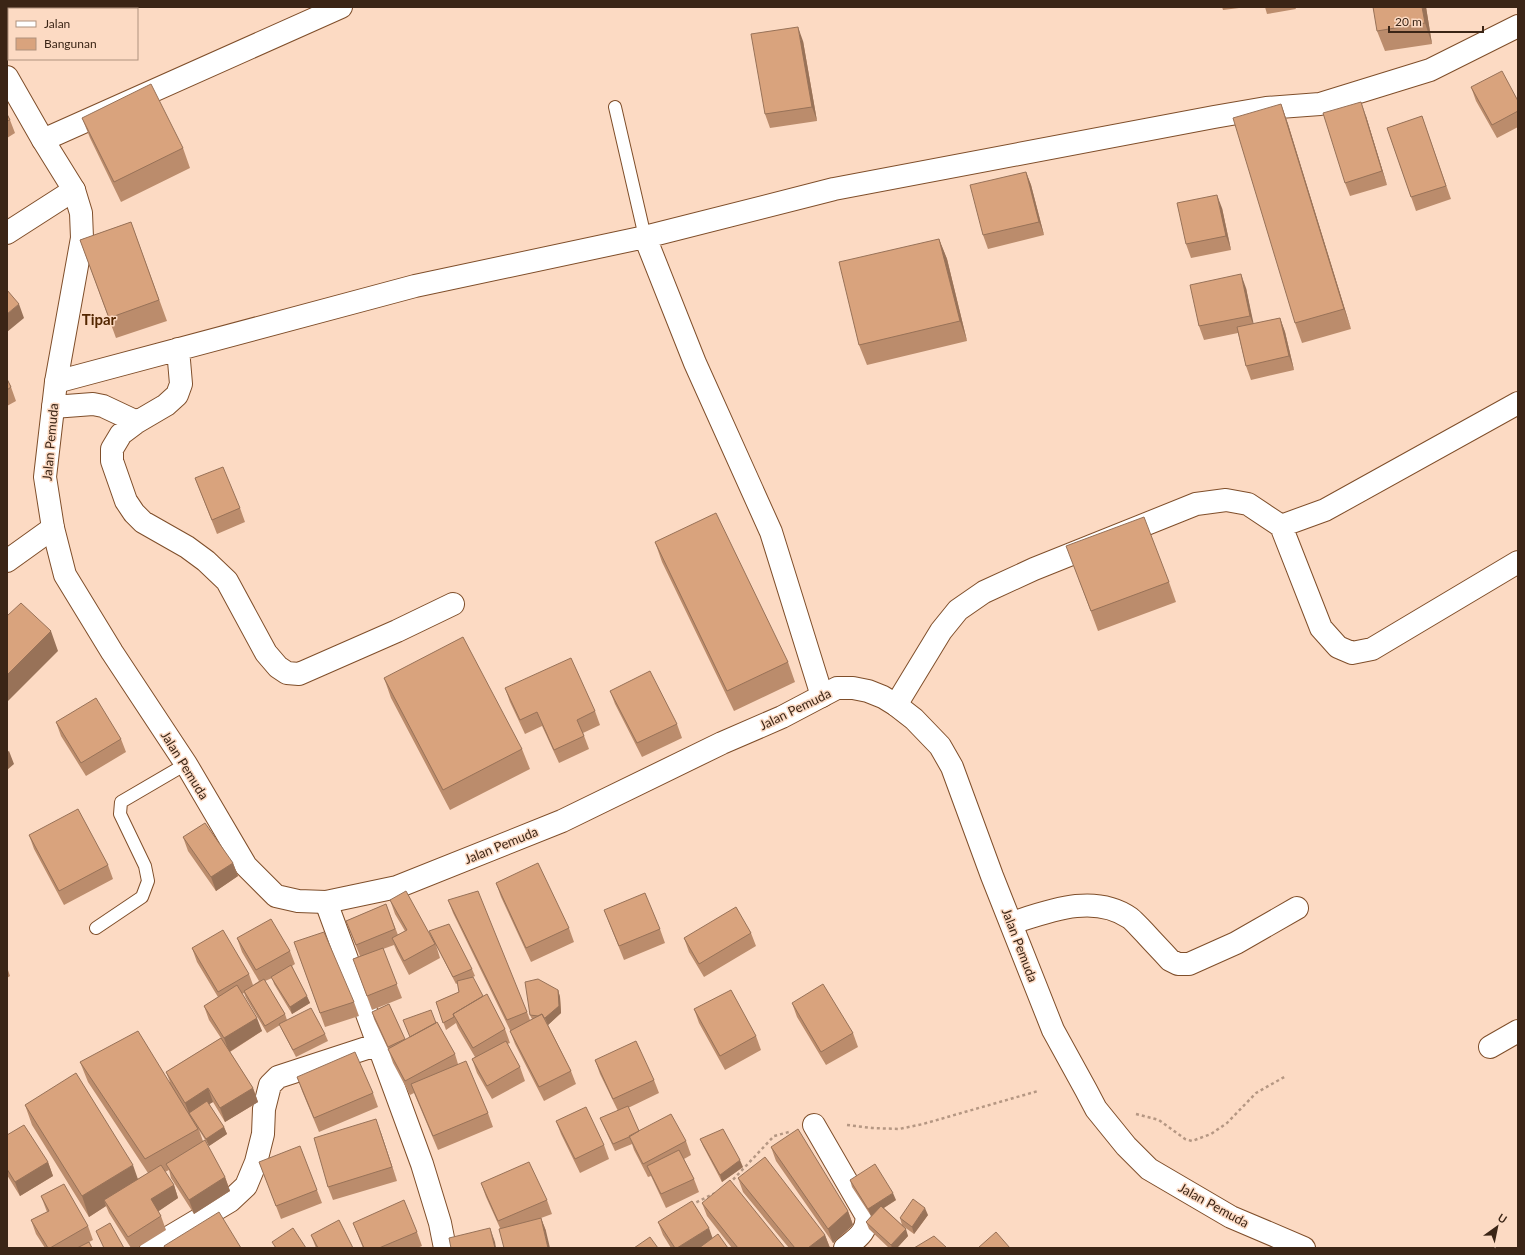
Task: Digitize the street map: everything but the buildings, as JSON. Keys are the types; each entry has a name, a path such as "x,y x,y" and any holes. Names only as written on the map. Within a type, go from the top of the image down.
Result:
{"street":[{"path":"43,140 341,7"},
{"path":"56,382 414,286 645,238 834,189 1214,117 1266,108 1320,104 1430,70 1518,26"},
{"name":"Jalan Pemuda","path":"7,77 74,190 81,213 82,238 56,382 45,477 53,528 65,574 112,652 186,764 246,866 266,888 276,896 298,901 326,902 397,887 562,821 722,743 782,717 837,688 853,688 868,691 883,697 914,719 940,746 952,767 992,876 1012,923 1053,1030 1096,1109 1126,1146 1149,1169 1231,1217 1300,1248"},
{"path":"7,233 74,190"},
{"path":"645,238 695,363 771,532 822,696"},
{"path":"178,349 181,384 177,395 166,405 120,434 112,450 112,461 126,501 134,513 143,522 187,547 206,561 227,581 266,653 278,667 287,673 299,674 397,631 453,604"},
{"path":"1281,526 1324,510 1518,403"},
{"path":"53,407 93,404 103,406 137,422"},
{"path":"896,705 941,631 958,610 991,589 1034,569 1196,504 1226,500 1248,504 1281,526 1321,628 1338,647 1352,653 1372,650 1518,562"},
{"path":"7,561 53,528"},
{"path":"326,902 422,1164 440,1223 445,1248"},
{"path":"1012,923 1053,910 1077,905 1100,906 1117,910 1131,919 1170,960 1178,964 1188,964 1236,943 1297,908"},
{"path":"1490,1047 1518,1031"},
{"path":"151,1248 230,1201 246,1186 256,1162 263,1134 264,1109 270,1085 278,1077 379,1044"},
{"path":"814,1125 866,1215 866,1227 860,1235 845,1248"}],"lane":[{"path":"615,108 645,238"},
{"path":"96,928 142,897 148,881 145,866 120,814 121,802 186,764"}],"path":[{"path":"1096,1109 1145,1115 1159,1120 1185,1139 1192,1141 1211,1134 1227,1123 1256,1093 1286,1076"}],"district":[{"name":"Tipar","path":"99,320"}]}
